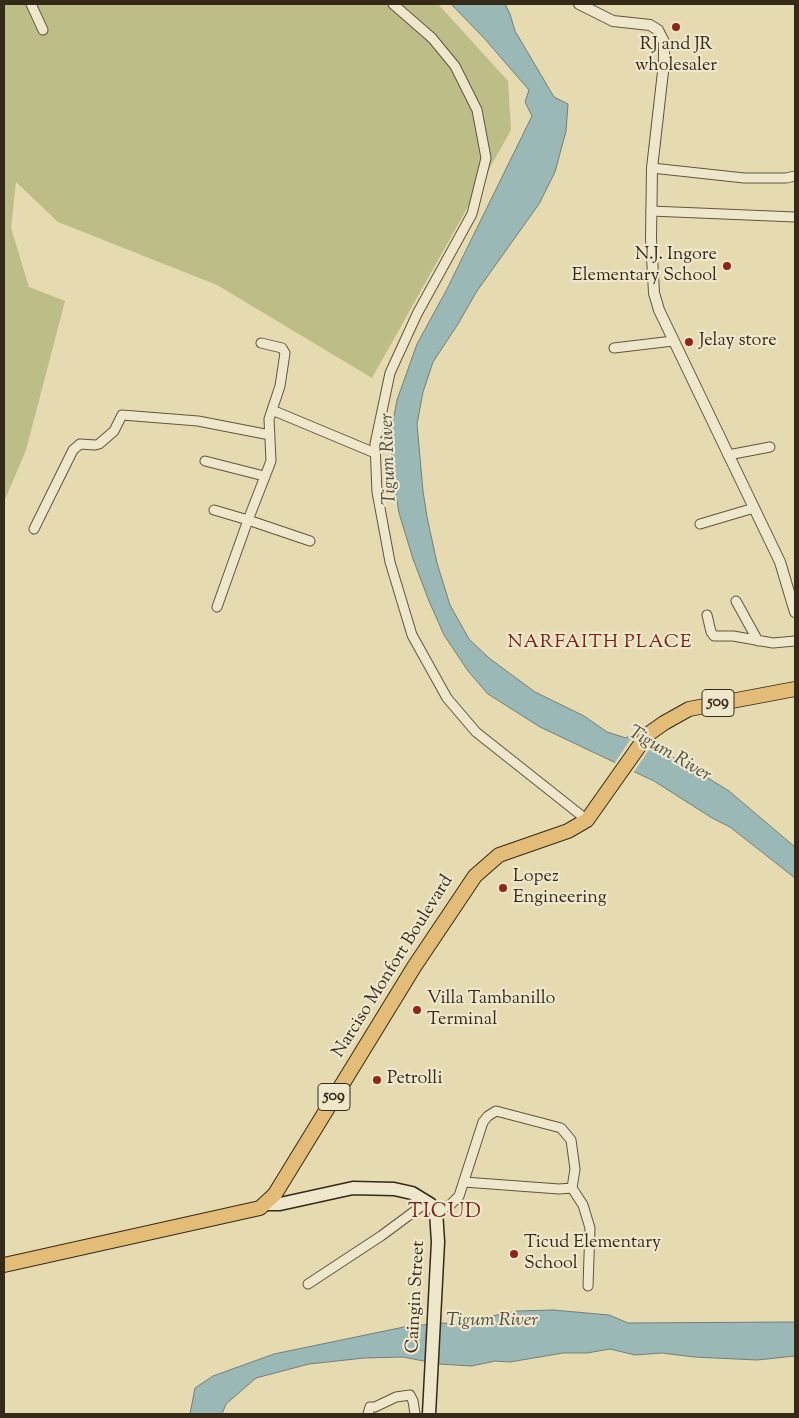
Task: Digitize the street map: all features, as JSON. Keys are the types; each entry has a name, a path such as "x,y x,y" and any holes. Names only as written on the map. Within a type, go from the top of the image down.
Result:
{"main road":[{"name":"Narciso Monfort Boulevard","path":"266,1204 275,1194 414,967 475,876 499,855 568,831 590,817 647,735 689,708 795,689"},
{"path":"4,1265 260,1208 266,1204 280,1204 353,1188 394,1189 412,1193 432,1206"},
{"name":"Caingin Street","path":"429,1414 438,1242 432,1206"}],"street":[{"path":"31,4 43,30"},
{"path":"393,4 432,38 455,66 477,110 486,158 472,214 417,314 390,372 374,444 377,492 390,562 412,635 447,698 476,732 590,817"},
{"path":"579,4 613,21 650,25 658,30 662,36 664,42 664,63 652,168 651,212 654,293 659,310 785,576 795,612"},
{"path":"652,168 744,178 786,178 795,176"},
{"path":"651,212 795,217"},
{"path":"614,348 673,340"},
{"path":"217,607 271,461 269,428 272,410 280,386 285,354 282,348 261,342"},
{"path":"272,410 375,453"},
{"path":"34,529 73,450 80,444 99,444 114,431 122,415 198,421 270,435"},
{"path":"728,455 770,447"},
{"path":"205,461 264,476"},
{"path":"700,524 754,508"},
{"path":"214,510 310,541"},
{"path":"736,601 758,641"},
{"path":"707,615 711,632 714,636 734,636 773,643 795,641"},
{"path":"308,1284 381,1236 432,1206 450,1205 459,1196 483,1122 496,1111 562,1128 571,1140 575,1169 572,1188 583,1205 590,1228 588,1286"},
{"path":"464,1182 559,1190 572,1188"},
{"path":"368,1414 370,1407 375,1407 396,1396 410,1395 415,1414"}],"green space":[{"path":"4,4 438,4 508,81 511,130 372,378 217,285 58,222 16,182 11,228 29,287 65,301 26,450 4,502"}],"water":[{"path":"451,4 505,4 515,31 554,97 568,104 566,131 555,172 539,204 477,291 433,362 423,392 417,424 423,491 437,563 450,605 469,639 489,658 535,692 584,716 607,732 626,738 630,735 682,762 729,791 795,847 795,878 730,827 712,818 654,781 540,727 488,694 468,671 444,635 429,601 413,559 399,513 392,471 391,432 397,400 417,344 446,291 532,116 525,102 529,90 484,38"},
{"name":"Tigum River","path":"553,1310 609,1315 628,1323 795,1322 795,1356 757,1360 694,1357 662,1353 635,1355 610,1349 587,1353 563,1353 510,1362 495,1361 472,1366 439,1364 403,1357 364,1358 309,1364 256,1378 226,1404 222,1414 190,1414 195,1388 213,1376 274,1354 404,1327 442,1323 468,1325 492,1316 517,1311"}],"pier":[{"path":"634,734 653,744 633,773 614,764"}],"place":[{"name":"RJ and JR wholesaler","path":"676,27"},
{"name":"N.J. Ingore Elementary School","path":"727,266"},
{"name":"Jelay store","path":"689,342"},
{"name":"Lopez Engineering","path":"503,888"},
{"name":"Villa Tambanillo Terminal","path":"417,1010"},
{"name":"Petrolli","path":"377,1080"},
{"name":"Ticud Elementary School","path":"514,1254"}],"district":[{"name":"NARFAITH PLACE","path":"600,644"},
{"name":"TICUD","path":"445,1214"}]}
